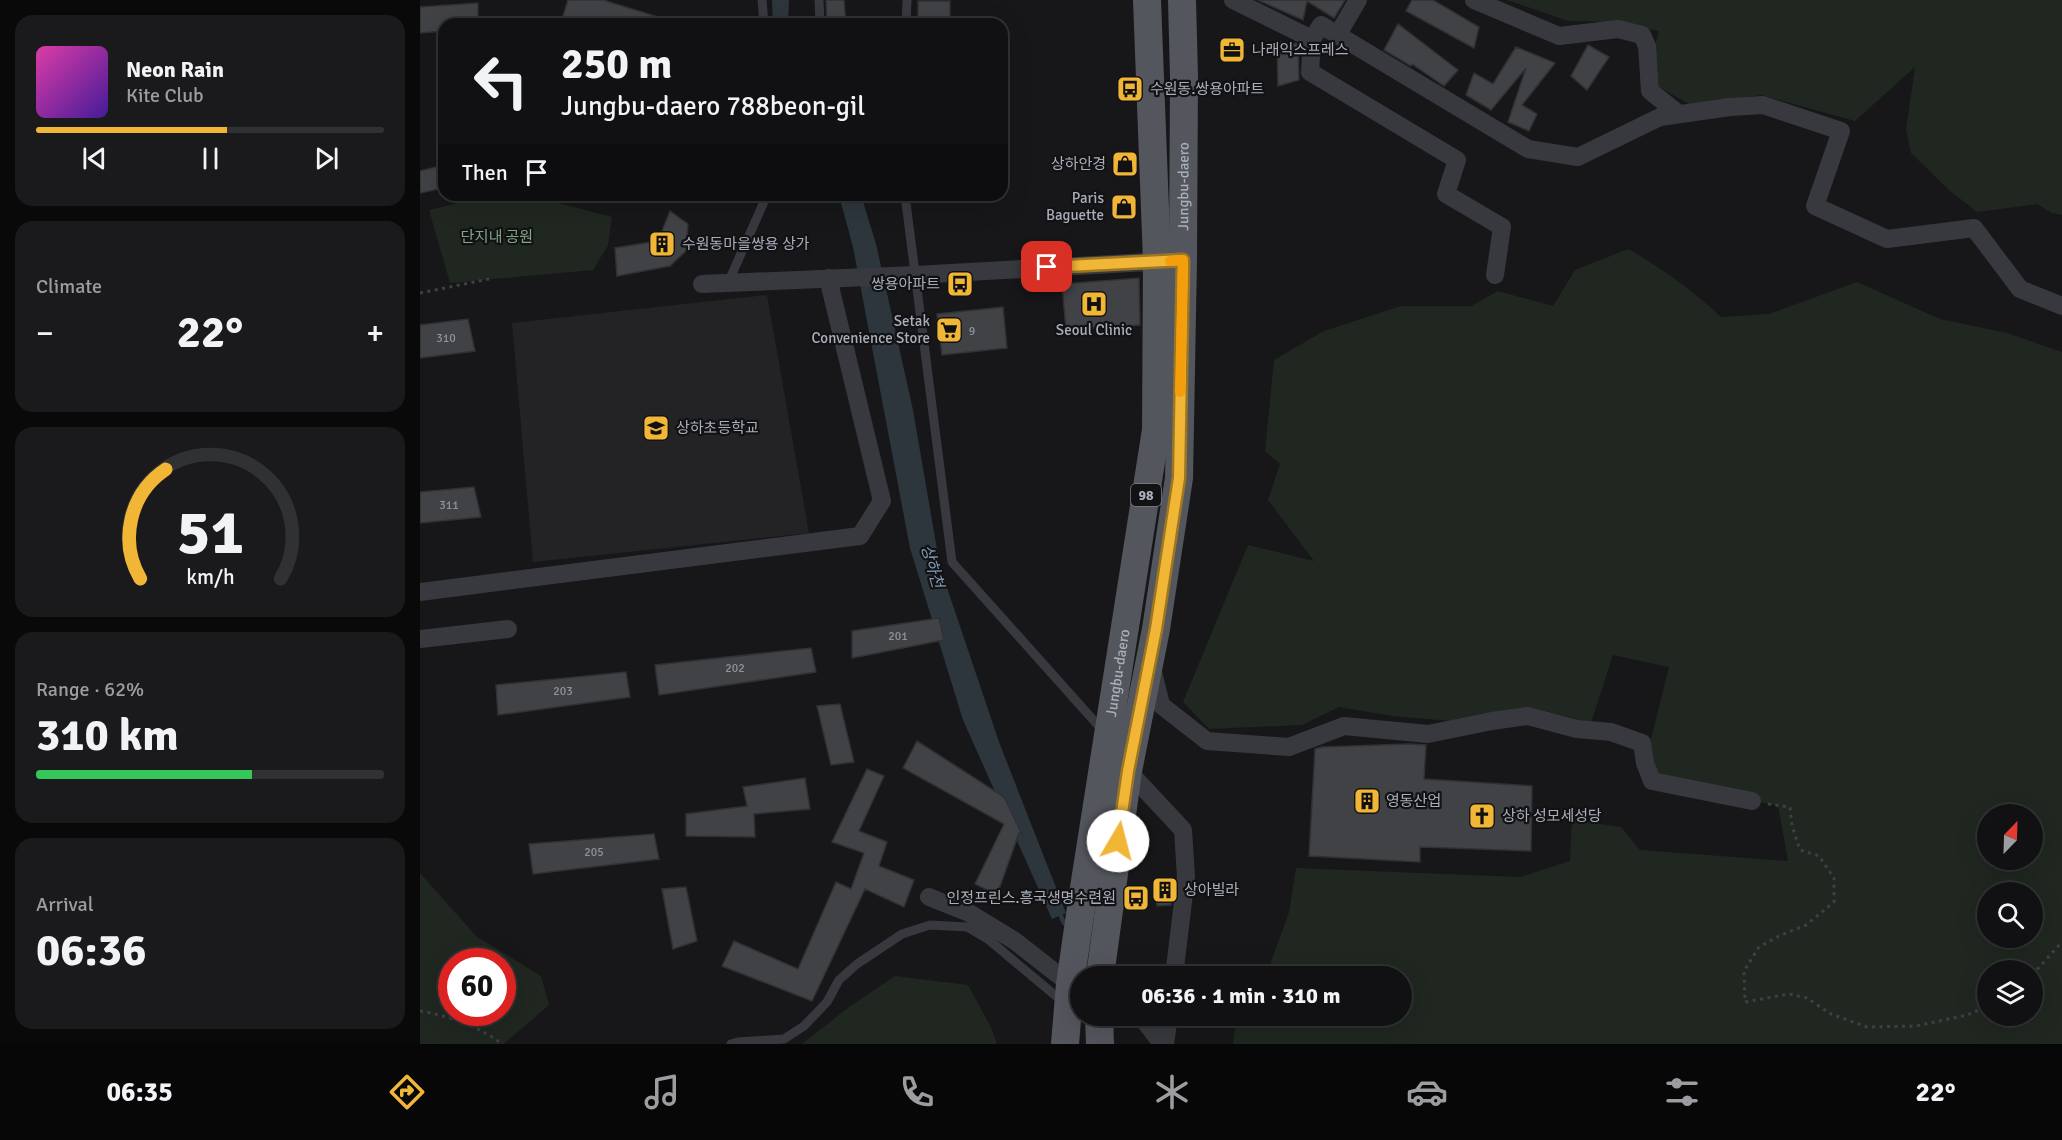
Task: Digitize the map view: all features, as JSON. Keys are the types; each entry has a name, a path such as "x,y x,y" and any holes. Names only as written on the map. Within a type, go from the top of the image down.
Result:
{"main road":[{"name":"Jungbu-daero","path":"1101,966 1128,771 1121,740 1150,659 1179,478 1170,261 1147,0"},
{"name":"Jungbu-daero","path":"1065,1044 1069,996 1121,740 1156,430 1184,75 1182,0"},
{"path":"1099,1026 1100,1044"}],"street":[{"path":"1233,0 1312,39"},
{"path":"1338,34 1358,0"},
{"path":"1474,0 1559,36 1618,29 1642,35 1647,46 1650,91 1679,114"},
{"path":"1495,275 1502,226 1446,194 1457,160 1310,72 1312,39 1321,25 1528,149 1578,157 1660,117 1730,107 1763,105 1841,131 1815,206 1887,239 1974,228 2020,289 2062,306"},
{"path":"702,284 1170,261"},
{"path":"420,592 860,536 882,501 828,278"},
{"path":"420,639 508,629"},
{"path":"1150,659 1161,705 1207,741 1289,747 1344,726 1428,734 1528,716 1577,729 1611,732 1642,743 1645,763 1652,781 1752,801"},
{"path":"1121,740 1161,705"},
{"path":"1128,771 1183,830 1186,877 1175,966"},
{"path":"929,897 969,913 1015,941 1069,996"},
{"path":"1149,1026 1164,1044"},
{"path":"1164,1044 1167,1026"}],"lane":[{"path":"762,0 764,18"},
{"path":"819,0 820,18"},
{"path":"906,18 907,0"},
{"path":"728,283 764,201"},
{"name":"Jungbu-daero","path":"904,201 911,275 952,562 1121,740"},
{"path":"731,1044 784,1039 804,1026 827,1002 839,980 857,964 902,934 930,925 967,927 998,947 1059,997 1069,996"}],"path":[{"path":"420,293 489,279"},
{"path":"1752,801 1790,807 1792,826 1800,850 1819,856 1834,878 1834,903 1806,925 1759,947 1744,971 1745,1002 1789,994 1807,998 1831,1014 1867,1028 1916,1026 1967,1016 1977,1011"},
{"path":"2043,963 2062,942"},
{"path":"420,1011 448,1016 489,1034 502,1044"}],"shaded area":[{"name":"상하초등학교","path":"767,295 809,533 533,562 512,323"}],"green space":[{"path":"1507,0 2062,0 2062,215 2052,213 2037,204 1977,212 1949,190 1911,153 1906,130 1915,67 1855,121 1761,95 1691,105 1659,87 1655,46 1659,31 1612,22 1568,21"},
{"name":"단지내 공원","path":"466,201 551,201 612,217 608,245 593,270 450,283 429,210"},
{"path":"1628,249 1676,280 1721,317 1769,314 1857,282 1940,319 2007,333 2062,352 2062,1044 1233,1044 1236,1026 1412,1026 1412,966 1270,966 1289,912 1296,868 1520,877 1570,861 1572,820 1621,827 1640,850 1788,861 1778,806 1649,778 1648,751 1669,667 1613,655 1591,723 1530,707 1451,721 1392,716 1339,707 1302,725 1209,729 1183,702 1248,545 1314,561 1268,500 1280,464 1265,451 1274,360 1324,331 1401,306 1471,306 1498,291 1553,306 1575,270"},
{"path":"420,873 476,936 496,948 438,948 438,1026 516,1026 516,961 541,976 549,1005 504,1044 420,1044"},
{"path":"895,976 968,985 991,1027 997,1044 802,1044 849,1007"}],"water":[{"path":"772,0 789,0 788,18 773,18"},
{"path":"841,201 863,201 876,244 913,410 940,567 999,742 1066,913 1052,919 963,720 910,548 853,247"}],"building":[{"path":"568,0 603,0 661,18 570,18 563,16"},
{"path":"826,0 844,0 846,18 827,18"},
{"path":"1258,0 1345,0 1334,18 1307,1 1303,20"},
{"path":"1412,0 1433,0 1479,27 1474,48 1406,11"},
{"path":"918,1 950,1 950,18 918,18"},
{"path":"478,3 478,18 438,18 438,32 420,33 420,7"},
{"path":"1398,24 1458,70 1444,86 1412,64 1411,66 1384,50"},
{"path":"1277,41 1298,44 1299,80 1278,86"},
{"path":"1588,45 1609,57 1587,90 1571,76"},
{"path":"1516,47 1555,63 1522,105 1537,114 1529,131 1508,122 1526,68 1491,110 1466,95 1474,73 1493,84"},
{"path":"438,166 438,189 420,193 420,171"},
{"name":"수원동마을쌍용 상가","path":"670,211 688,224 686,251 670,266 617,276 615,248 658,241"},
{"path":"1139,278 1140,325 1066,330 1062,284"},
{"path":"1003,307 1007,348 942,355 937,314"},
{"path":"468,319 475,351 420,358 420,325"},
{"path":"474,487 481,517 420,523 420,492"},
{"path":"939,618 944,640 852,658 852,631"},
{"path":"811,648 816,672 659,695 655,665"},
{"path":"626,672 630,697 498,715 496,685"},
{"path":"840,704 854,762 831,765 817,706"},
{"path":"917,741 1004,797 1022,834 1019,833 997,895 975,884 1004,824 903,768"},
{"name":"영동산업","path":"1426,745 1424,779 1532,786 1531,851 1420,847 1420,862 1309,856 1315,749"},
{"path":"867,769 884,776 859,831 887,842 879,866 914,880 904,907 865,889 812,1001 722,966 734,941 798,969 836,882 851,889 864,853 832,842"},
{"path":"805,778 810,809 754,814 755,837 686,836 686,814 747,806 743,787"},
{"path":"654,834 659,859 533,874 529,844"},
{"name":"상아빌라","path":"1156,883 1173,883 1171,905 1157,906"},
{"path":"686,887 697,941 673,949 662,889"}],"waterway":[{"name":"상하천","path":"1059,912 1064,923"}],"slow traffic":[{"path":"1170,261 1183,260 1180,392"}],"place":[{"name":"나래익스프레스","path":"1232,50"},
{"name":"수원동.쌍용아파트","path":"1130,89"},
{"name":"상하안경","path":"1125,164"},
{"name":"Paris Baguette","path":"1124,207"},
{"name":"수원동마을쌍용 상가","path":"662,244"},
{"name":"쌍용아파트","path":"960,284"},
{"name":"Seoul Clinic","path":"1094,304"},
{"name":"Setak Convenience Store","path":"949,330"},
{"name":"상하초등학교","path":"656,428"},
{"name":"영동산업","path":"1367,801"},
{"name":"상하 성모세성당","path":"1482,816"},
{"name":"상아빌라","path":"1165,890"},
{"name":"인정프린스.흥국생명수련원","path":"1136,898"}],"route":[{"path":"1047,267 1183,260 1179,478 1156,629 1128,771 1118,841"}]}
